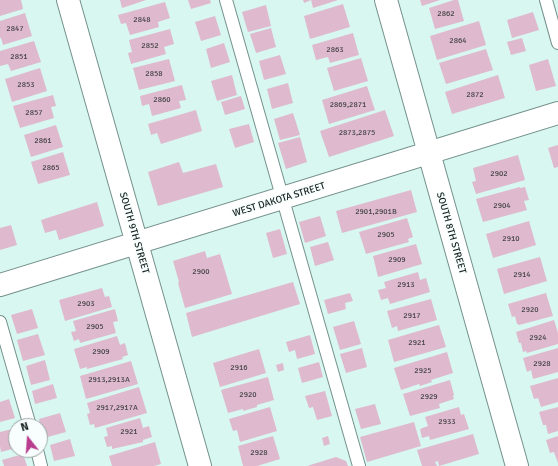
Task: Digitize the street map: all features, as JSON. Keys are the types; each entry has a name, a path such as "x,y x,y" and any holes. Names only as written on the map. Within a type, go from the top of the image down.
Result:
{"street":[{"name":"SOUTH 9TH STREET","path":"68,0 200,466"},
{"name":"SOUTH 8TH STREET","path":"386,0 517,466"},
{"name":"WEST DAKOTA STREET","path":"0,285 558,113"}],"lane":[{"path":"226,0 359,466"},
{"path":"546,0 558,43"},
{"path":"0,322 28,418"}],"building":[{"path":"0,0 21,0 23,9 0,16"},
{"path":"120,0 146,0 122,8"},
{"path":"188,0 210,0 211,3 191,9"},
{"path":"303,0 311,0 304,3"},
{"path":"311,0 338,0 313,8"},
{"path":"420,0 440,0 422,6"},
{"path":"458,0 464,21 435,29 429,8"},
{"path":"165,2 170,18 158,22 159,27 130,35 126,23 121,24 118,15"},
{"path":"343,4 350,27 310,39 304,16"},
{"path":"266,5 271,26 248,32 242,12"},
{"path":"533,12 539,30 512,38 507,20"},
{"path":"25,13 32,36 3,45 0,38 0,21"},
{"path":"215,16 221,35 201,41 195,22"},
{"path":"479,21 486,45 437,60 430,36"},
{"path":"271,28 276,47 256,53 250,34"},
{"path":"170,29 174,44 164,47 166,54 131,64 128,53 132,52 129,40"},
{"path":"353,33 359,55 330,63 328,57 316,60 312,45"},
{"path":"522,38 526,51 511,55 507,42"},
{"path":"34,41 41,62 11,71 8,64 0,66 0,51"},
{"path":"224,43 230,62 211,68 206,49"},
{"path":"486,49 493,70 446,84 439,63"},
{"path":"280,55 286,74 264,80 259,61"},
{"path":"361,58 368,81 334,91 327,68"},
{"path":"169,59 175,81 139,90 133,68"},
{"path":"548,59 556,86 536,91 529,65"},
{"path":"40,68 47,91 12,102 5,79"},
{"path":"232,75 237,95 217,101 211,81"},
{"path":"498,75 505,98 452,114 445,92"},
{"path":"288,83 293,103 272,109 267,89"},
{"path":"182,85 186,100 179,101 181,108 152,116 149,104 142,106 140,96"},
{"path":"367,86 375,110 329,124 322,100"},
{"path":"53,95 56,106 51,107 54,118 20,128 13,106"},
{"path":"241,96 245,109 225,115 221,102"},
{"path":"196,110 202,131 161,144 157,133 151,135 148,124"},
{"path":"385,110 394,136 329,157 320,131"},
{"path":"293,113 300,135 280,140 274,119"},
{"path":"249,124 254,142 235,148 229,129"},
{"path":"56,125 63,147 31,157 24,135"},
{"path":"300,137 307,162 286,169 278,143"},
{"path":"558,145 558,167 554,168 548,148"},
{"path":"63,152 70,175 38,184 31,162"},
{"path":"518,155 525,180 476,194 472,182 476,181 473,168"},
{"path":"179,162 183,173 216,164 223,187 158,206 148,172"},
{"path":"525,187 529,200 524,201 527,210 483,222 476,199"},
{"path":"411,190 417,212 342,233 336,211"},
{"path":"97,202 104,226 59,240 56,230 45,233 41,220"},
{"path":"320,216 326,236 305,243 299,222"},
{"path":"407,218 413,237 408,239 409,242 366,254 359,232"},
{"path":"529,221 536,245 493,258 486,234"},
{"path":"11,225 17,245 0,250 0,228"},
{"path":"280,229 287,254 273,258 266,233"},
{"path":"328,242 334,260 315,266 310,247"},
{"path":"416,244 422,264 378,277 373,256"},
{"path":"205,251 207,258 220,254 232,294 185,308 173,261"},
{"path":"540,257 547,281 504,294 497,269"},
{"path":"418,272 420,280 426,278 430,292 390,304 388,298 381,300 378,290 386,288 384,282"},
{"path":"293,282 300,304 192,337 186,313"},
{"path":"102,288 105,297 109,296 112,307 65,321 59,300"},
{"path":"350,293 353,301 345,303 346,309 328,314 324,300"},
{"path":"546,293 553,316 519,325 517,324 515,316 512,317 508,304"},
{"path":"431,299 437,320 398,331 397,326 392,328 387,311"},
{"path":"32,309 38,328 17,334 11,315"},
{"path":"115,309 118,321 113,322 116,333 80,343 79,339 74,341 71,332 76,331 73,321"},
{"path":"554,320 558,333 558,344 527,353 526,351 523,352 516,332"},
{"path":"354,321 361,344 340,350 333,327"},
{"path":"439,325 446,347 394,362 388,340"},
{"path":"38,334 45,355 23,361 17,340"},
{"path":"310,335 315,354 297,359 295,350 289,352 286,342"},
{"path":"117,336 120,345 125,343 128,355 122,357 123,359 87,369 87,367 80,369 74,349"},
{"path":"362,348 367,367 346,373 340,354"},
{"path":"558,348 558,372 533,379 531,370 527,372 523,358"},
{"path":"259,349 266,373 220,387 213,363"},
{"path":"447,352 453,373 431,380 432,382 420,386 419,384 401,390 394,368"},
{"path":"45,360 50,380 31,385 26,366"},
{"path":"131,361 138,384 86,399 80,376"},
{"path":"319,362 323,377 302,383 298,368"},
{"path":"283,363 284,370 278,372 276,365"},
{"path":"268,377 274,400 243,411 243,409 228,413 221,390"},
{"path":"558,378 558,402 541,407 538,398 534,399 530,386"},
{"path":"450,380 454,399 439,404 440,408 410,416 403,394"},
{"path":"53,384 57,398 35,404 32,391"},
{"path":"139,387 147,413 95,428 94,424 90,425 87,414 90,413 87,403"},
{"path":"325,391 332,416 317,420 313,407 309,408 305,396"},
{"path":"9,399 15,418 8,418 8,420 0,422 0,402"},
{"path":"375,404 381,424 361,429 355,409"},
{"path":"270,407 277,431 240,442 237,430 233,431 229,419"},
{"path":"459,407 461,415 464,414 469,429 430,440 429,436 422,438 420,429 428,426 425,417"},
{"path":"558,407 558,431 548,434 546,425 543,425 539,412"},
{"path":"60,413 66,432 48,437 48,418 42,418"},
{"path":"140,418 143,428 149,426 152,437 143,440 143,442 112,449 112,446 107,447 104,437 108,436 106,428"},
{"path":"414,422 421,446 367,462 360,437"},
{"path":"8,430 8,450 1,452 0,446 0,432"},
{"path":"473,434 479,454 439,466 438,461 435,462 437,466 422,466 417,450"},
{"path":"273,436 280,459 257,466 243,466 238,446"},
{"path":"328,436 330,444 324,446 322,438"},
{"path":"558,436 558,463 554,452 550,453 546,440"},
{"path":"70,439 75,456 54,461 50,445"},
{"path":"155,442 161,464 154,466 112,466 109,456"},
{"path":"336,457 346,461 348,466 307,466"},
{"path":"9,458 24,458 27,466 4,466 2,460"}]}
